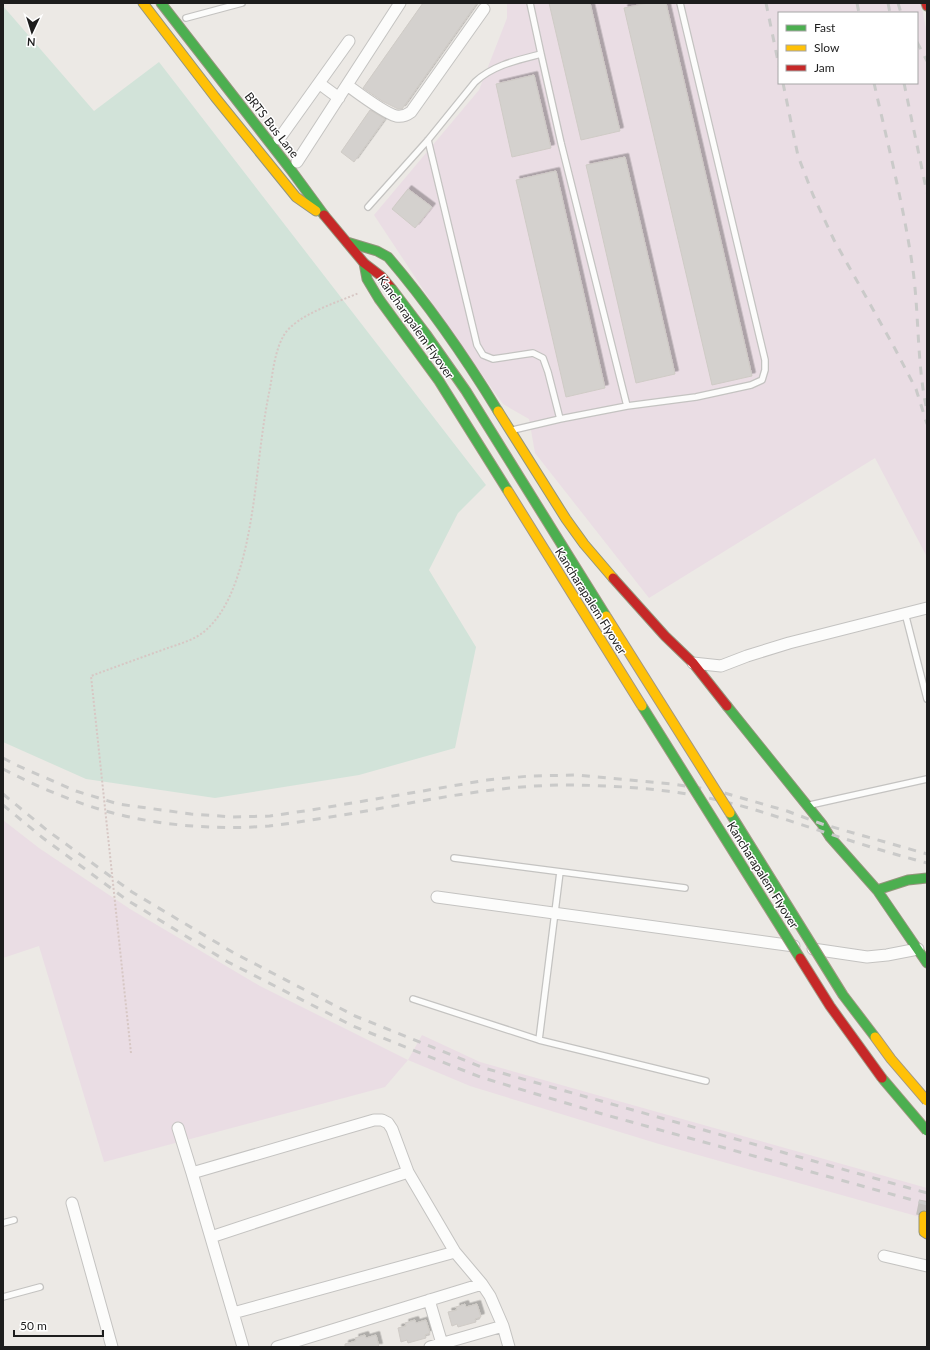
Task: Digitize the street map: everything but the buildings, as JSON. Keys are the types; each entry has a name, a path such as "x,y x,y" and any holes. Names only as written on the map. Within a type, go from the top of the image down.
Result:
{"main road":[{"path":"143,3 215,97 296,197 326,218"},
{"name":"BRTS Bus Lane","path":"161,3 292,170 326,218 364,263"},
{"path":"180,10 189,21"},
{"path":"314,184 326,218"},
{"path":"347,242 377,251 388,257 400,271 436,317 464,358 566,519 584,544 635,604 665,636 694,663 822,824 830,837 877,890 927,963"},
{"name":"Kancharapalem Flyover","path":"364,263 365,272 372,288 458,410 830,1006 872,1065 927,1131"},
{"name":"Kancharapalem Flyover","path":"364,263 381,276 392,289 466,391 545,520 767,871 843,995 891,1059 927,1102"},
{"path":"877,890 918,878 927,878"},
{"path":"924,1216 924,1232 927,1234"}],"street":[{"path":"296,162 400,3"},
{"path":"347,85 395,116 407,115 411,112 484,9"},
{"path":"279,139 320,84 349,41"},
{"path":"320,84 339,98"},
{"path":"694,663 721,666 789,643 927,608"},
{"path":"711,685 721,666"},
{"path":"437,897 867,957 918,949"},
{"path":"192,1173 374,1120 382,1120 388,1123 392,1129 408,1172 455,1252 482,1284 490,1296 503,1326 509,1347"},
{"path":"178,1128 243,1347"},
{"path":"211,1237 408,1172"},
{"path":"72,1204 112,1347"},
{"path":"233,1313 455,1252"},
{"path":"884,1256 927,1266"},
{"path":"277,1347 482,1284"},
{"path":"429,1300 442,1345"},
{"path":"430,1347 442,1345 503,1326"}],"lane":[{"path":"189,21 242,3"},
{"path":"530,3 561,142 627,406"},
{"path":"511,431 560,419 627,406 696,397 751,385 762,380 765,370 765,360 680,3"},
{"path":"368,208 428,140 482,75 510,62 541,54"},
{"path":"428,140 477,345 483,355 493,359 533,353 543,358 560,419"},
{"path":"905,613 927,699"},
{"path":"807,806 927,779"},
{"path":"454,858 685,888"},
{"path":"539,1040 560,872"},
{"path":"413,999 539,1040 706,1081"},
{"path":"3,1223 14,1220"},
{"path":"3,1297 40,1286"}],"path":[{"path":"130,1053 91,676 188,640 205,631 214,623 224,608 242,563 252,516 265,416 277,351 284,335 294,324 308,315 372,288"}],"shaded area":[{"path":"507,3 921,3 927,34 927,557 875,458 649,598 535,453 529,419 503,404 450,330 374,215 479,90 507,18"},
{"path":"3,820 39,848 130,909 260,986 408,1060 385,1087 104,1162 39,946 3,958"},
{"path":"422,1035 480,1062 927,1188 927,1219 659,1144 470,1086 408,1060"}],"green space":[{"path":"3,6 94,111 159,62 486,485 458,513 429,570 476,647 455,748 359,775 215,798 86,779 3,742"}],"tunnel":[{"path":"924,1216 927,1201"}],"railway":[{"path":"766,3 778,61"},
{"path":"857,3 859,12"},
{"path":"888,3 890,12"},
{"path":"898,3 901,12"},
{"path":"918,44 927,61"},
{"path":"783,84 798,156 813,195 834,240 916,389 927,424"},
{"path":"874,84 905,223 913,270 921,373 926,406"},
{"path":"904,84 927,193"},
{"path":"3,758 76,791 118,804 191,814 233,817 270,816 487,780 530,776 577,775 672,784 714,790 787,811 822,824 927,854"},
{"path":"3,769 57,794 113,813 171,824 211,827 279,825 462,794 519,787 576,785 644,789 679,793 727,802 927,863"},
{"path":"3,794 48,831 132,892 234,953 355,1016 484,1068 927,1193"},
{"path":"3,805 43,838 127,900 228,962 353,1026 480,1077 599,1113 927,1204"}],"traffic: fast":[{"path":"161,3 291,170 324,215"},
{"path":"347,242 377,251 388,257 446,332 498,411"},
{"path":"364,263 367,279 379,299"},
{"path":"392,289 466,391 606,616"},
{"path":"379,299 439,381 508,491"},
{"path":"642,706 800,958"},
{"path":"727,706 822,824 830,837 877,890 927,963"},
{"path":"730,813 843,995 875,1037"},
{"path":"877,890 908,880 927,878"},
{"path":"882,1078 927,1131"}],"traffic: slow":[{"path":"143,3 215,97 296,197 316,211"},
{"path":"498,411 566,519 584,544 613,578"},
{"path":"508,491 642,706"},
{"path":"606,616 730,813"},
{"path":"875,1037 891,1059 927,1101"},
{"path":"924,1216 924,1232 927,1234"}],"traffic: jam":[{"path":"324,215 364,263 381,276 392,289"},
{"path":"613,578 665,636 693,663 727,706"},
{"path":"800,958 830,1006 882,1078"}]}
